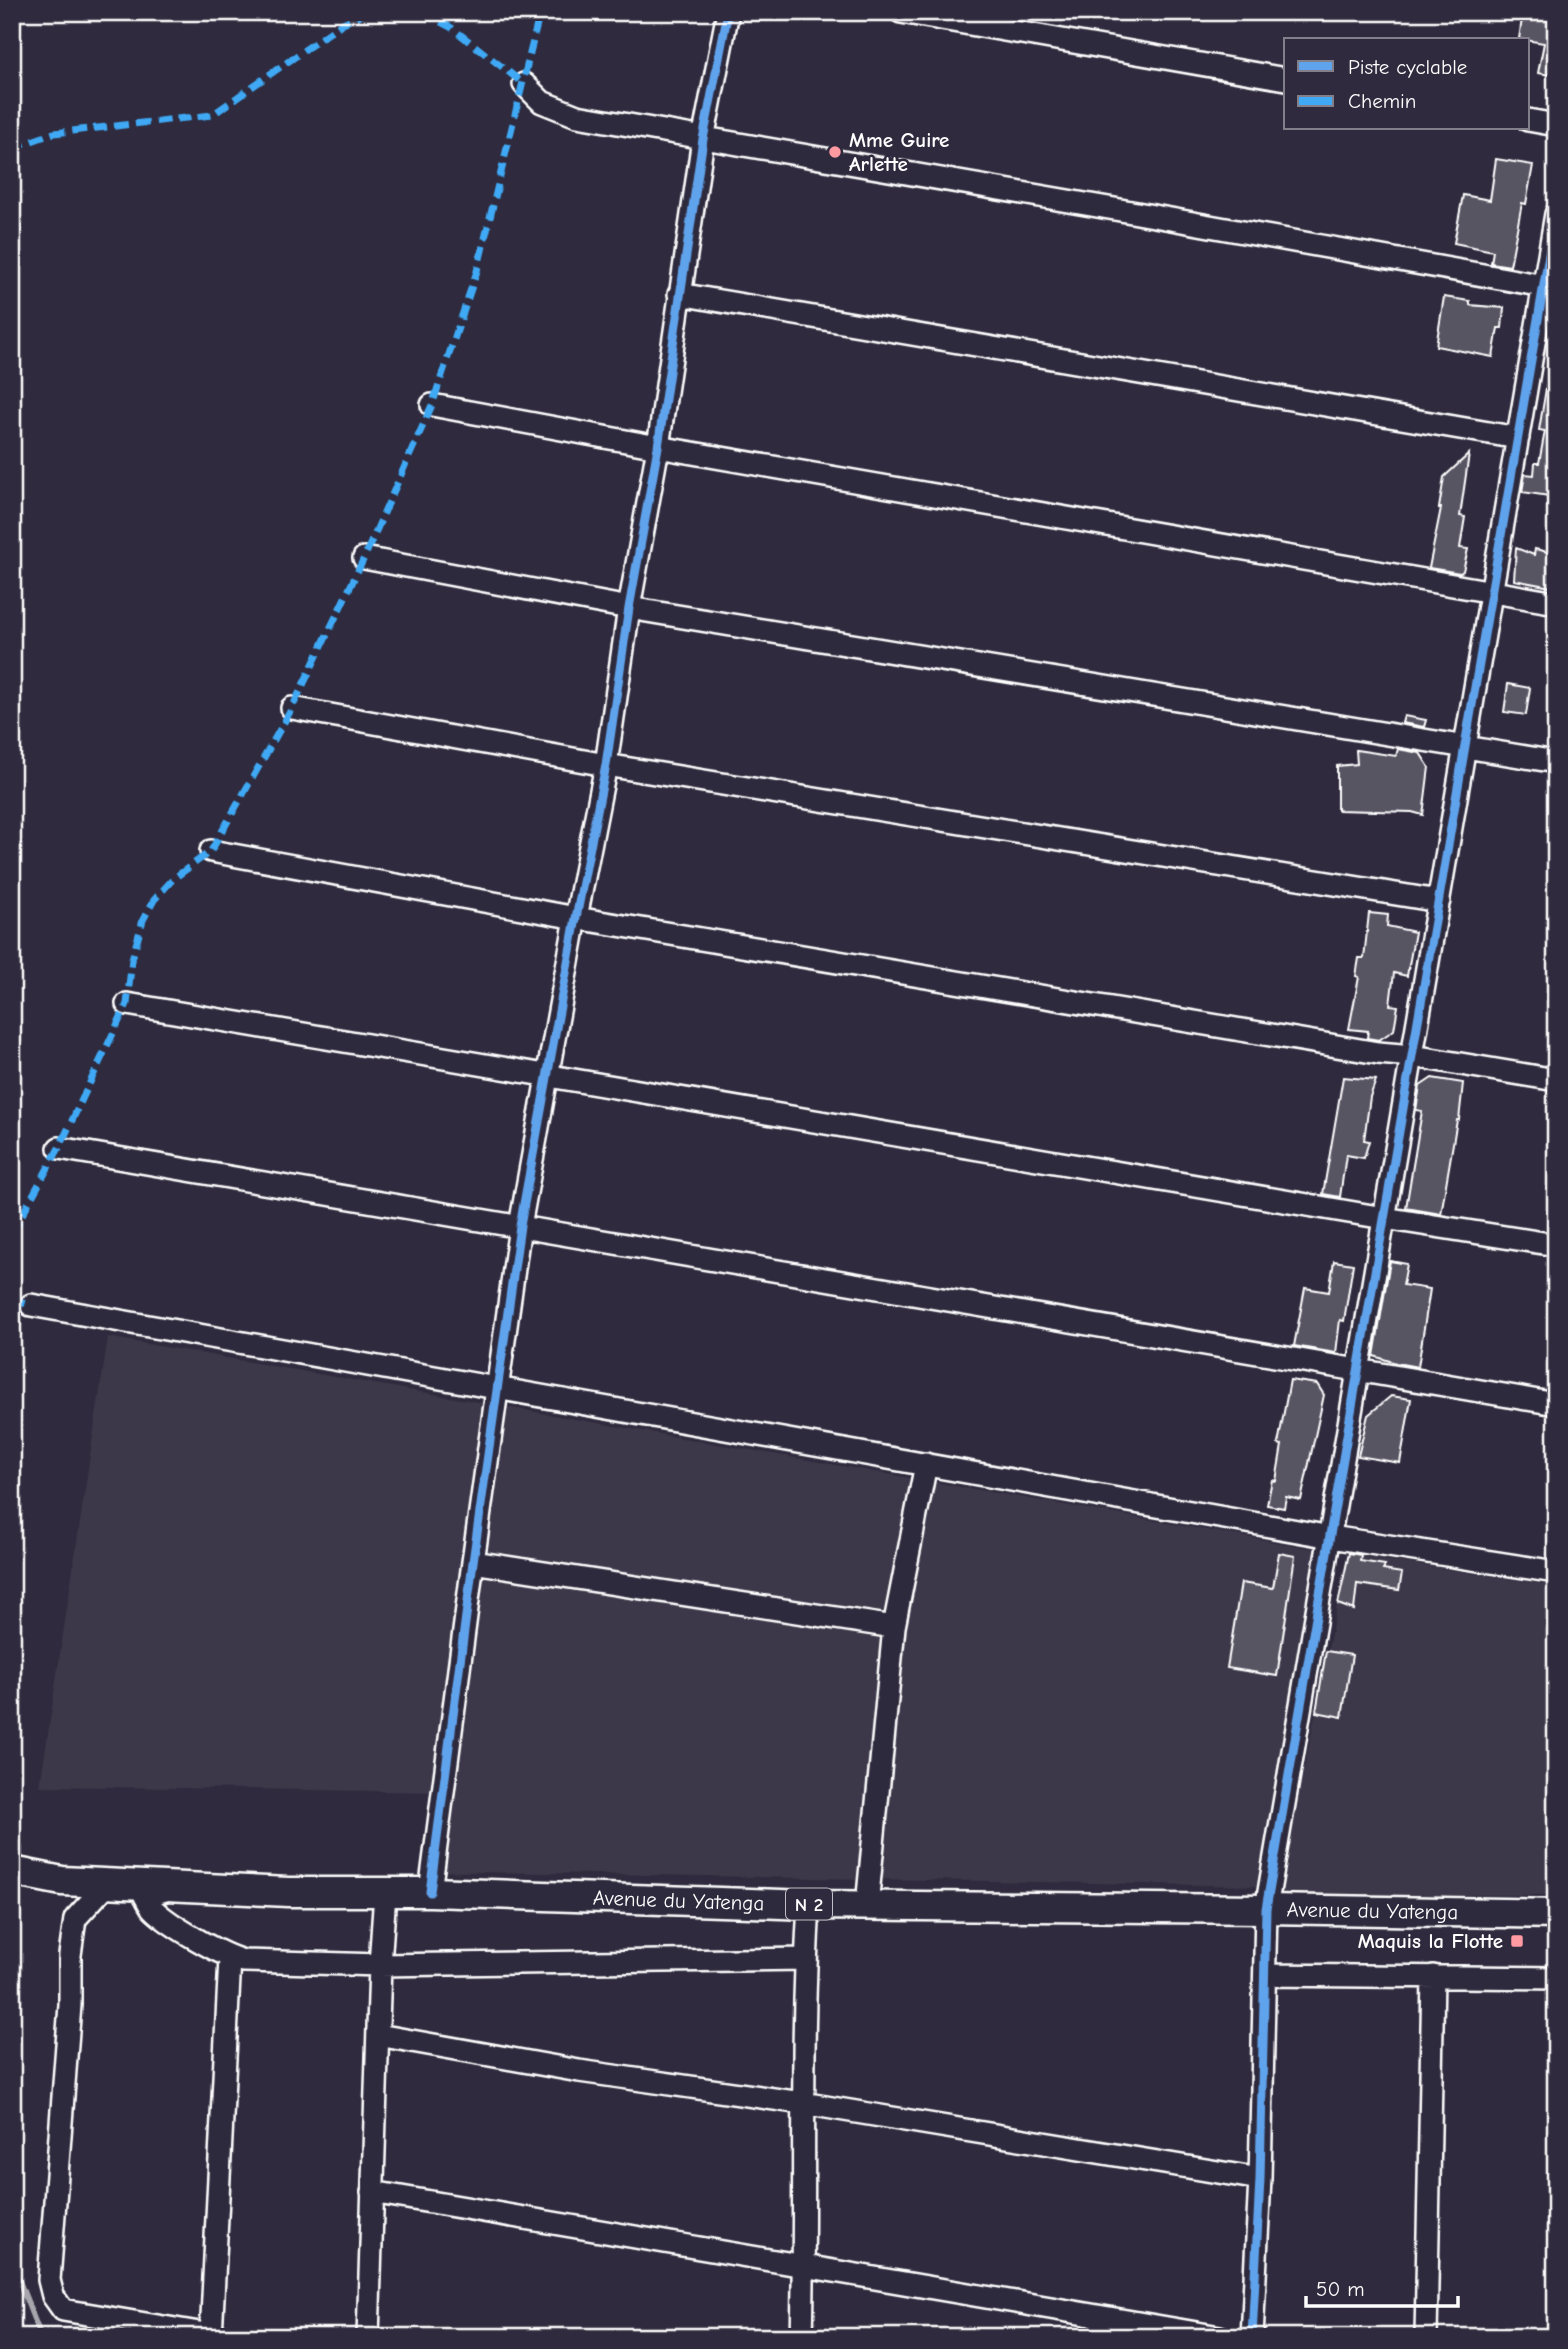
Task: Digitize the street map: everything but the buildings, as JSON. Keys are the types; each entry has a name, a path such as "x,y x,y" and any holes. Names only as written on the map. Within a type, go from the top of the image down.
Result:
{"main road":[{"name":"Avenue du Yatenga","path":"13,1871 62,1881 107,1884 385,1894 430,1892 867,1906 1556,1914"}],"street":[{"path":"430,1892 520,1226 606,765 628,608 658,447 679,294 728,12"},
{"path":"901,12 1284,79"},
{"path":"524,84 542,102 577,116 1544,286"},
{"path":"1530,120 1556,125"},
{"path":"1252,2337 1266,1909 1556,214"},
{"path":"679,294 1518,438"},
{"path":"432,405 658,447 1556,603"},
{"path":"364,558 628,608 1556,762"},
{"path":"292,708 606,765 1439,901"},
{"path":"211,851 576,918 1378,1054 1413,1056 1556,1080"},
{"path":"127,1004 1556,1245"},
{"path":"59,1149 1556,1404"},
{"path":"31,1305 1331,1537 1556,1572"},
{"path":"867,1906 894,1626 926,1464"},
{"path":"473,1562 894,1626"},
{"path":"107,1884 75,1919 72,1943 68,1984 70,2005 49,2280 53,2296 63,2310 215,2336 230,1958"},
{"path":"173,1887 145,1896 152,1909 230,1958 244,1961 380,1965 806,1959"},
{"path":"368,2337 380,1965 385,1894"},
{"path":"802,2337 802,2103 809,1905"},
{"path":"1265,1975 1556,1978"},
{"path":"1426,2337 1433,1976"},
{"path":"378,2035 579,2071 802,2103 1259,2179"},
{"path":"372,2192 1220,2337"}],"shaded area":[{"path":"108,1337 1315,1549 1258,1886 428,1871 440,1792 40,1786"},
{"path":"1347,1554 1556,1586 1556,1895 1279,1895"}],"waterway":[{"path":"12,1836 20,1848 20,1864"},
{"path":"12,1951 19,1881"},
{"path":"12,2263 41,2337"}],"marked path":[{"path":"12,148 54,133 212,115 343,23 367,12"},
{"path":"422,12 452,28 524,84"},
{"path":"12,1233 59,1148 127,1004 132,959 143,920 154,900 173,879 211,851 292,708 364,558 432,405 477,271 540,12"},
{"path":"12,1300 31,1305"}],"cycle path":[{"path":"430,1892 520,1226 606,765 629,608 658,447 703,139 728,12"},
{"path":"1252,2337 1260,2179 1266,1909 1556,214"}],"place":[{"name":"Mme Guire Arlette","path":"835,152"},
{"name":"Maquis la Flotte","path":"1517,1941"}]}
